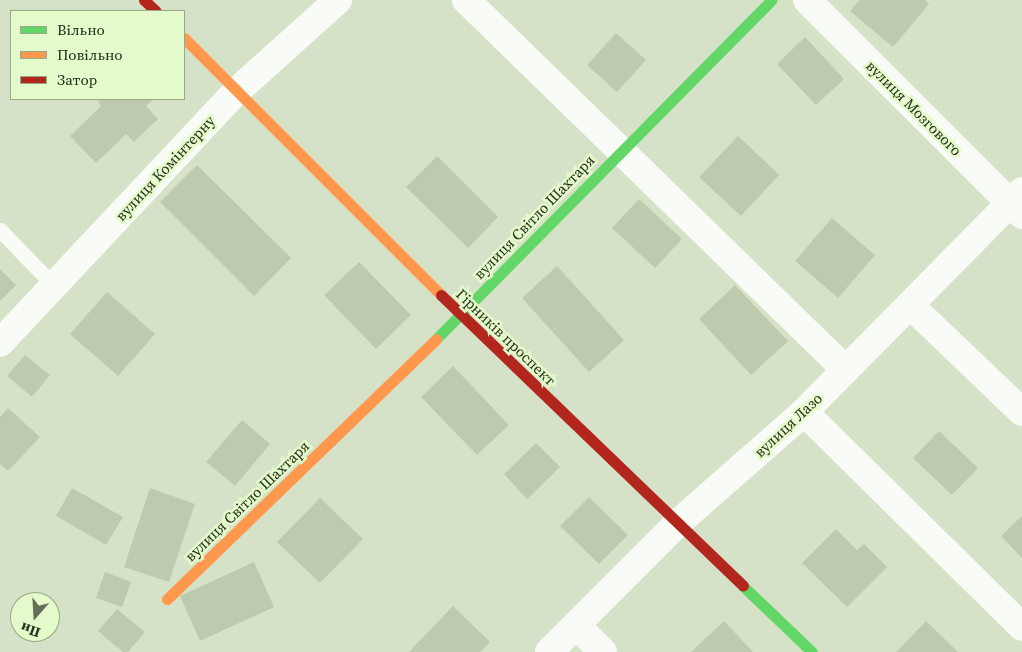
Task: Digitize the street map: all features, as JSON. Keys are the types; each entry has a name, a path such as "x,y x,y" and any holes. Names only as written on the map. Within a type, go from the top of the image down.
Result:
{"main road":[{"path":"144,0 155,10"},
{"name":"вулиця Світло Шахтаря","path":"167,599 462,315 620,150 771,0"},
{"name":"Гірників проспект","path":"185,39 462,315 812,652"}],"street":[{"name":"вулиця Комінтерну","path":"0,343 238,91 338,0"},
{"path":"466,0 846,370"},
{"name":"вулиця Мозгового","path":"807,0 1018,203"},
{"name":"вулиця Лазо","path":"549,652 679,522 804,412 910,305 1018,203"},
{"path":"910,305 1022,412"},
{"path":"804,412 1022,627"},
{"path":"576,626 603,652"}],"lane":[{"path":"0,230 55,286"}],"building":[{"path":"859,0 925,0 929,4 893,47 850,11"},
{"path":"616,33 646,60 617,92 587,65"},
{"path":"805,37 844,79 816,105 777,64"},
{"path":"98,100 153,100 146,106 158,119 134,142 126,134 96,163 70,136 101,106"},
{"path":"738,136 779,175 741,216 699,177"},
{"path":"437,156 498,217 468,248 406,187"},
{"path":"197,165 291,258 254,296 160,202"},
{"path":"639,199 682,239 655,268 612,228"},
{"path":"832,218 875,255 838,298 795,261"},
{"path":"359,262 411,315 376,349 324,295"},
{"path":"557,266 624,340 589,372 522,298"},
{"path":"0,269 16,285 0,301"},
{"path":"735,285 788,341 751,375 699,319"},
{"path":"107,292 155,334 118,376 70,334"},
{"path":"25,355 50,375 32,397 7,376"},
{"path":"453,366 509,425 477,455 421,397"},
{"path":"8,408 40,437 8,471 0,464 0,417"},
{"path":"242,420 270,444 235,486 206,462"},
{"path":"939,431 978,468 952,495 913,458"},
{"path":"536,443 560,467 527,499 504,474"},
{"path":"72,488 123,517 106,545 56,516"},
{"path":"150,488 195,504 169,582 124,567"},
{"path":"589,497 628,535 599,564 560,526"},
{"path":"320,498 363,539 320,583 277,542"},
{"path":"1022,516 1022,558 1001,536"},
{"path":"836,529 857,550 864,544 887,567 847,607 802,563"},
{"path":"254,562 274,607 200,641 180,596"},
{"path":"105,572 131,582 122,607 96,598"},
{"path":"453,606 490,642 480,652 409,652"},
{"path":"117,609 145,632 128,652 123,652 98,631"},
{"path":"724,621 753,652 691,652"},
{"path":"926,621 958,652 896,652"}],"traffic: fast":[{"path":"436,339 771,0"},
{"path":"743,586 812,652"}],"traffic: slow":[{"path":"185,39 441,295"},
{"path":"167,599 436,339"}],"traffic: jam":[{"path":"144,0 155,10"},
{"path":"441,295 743,586"}]}
